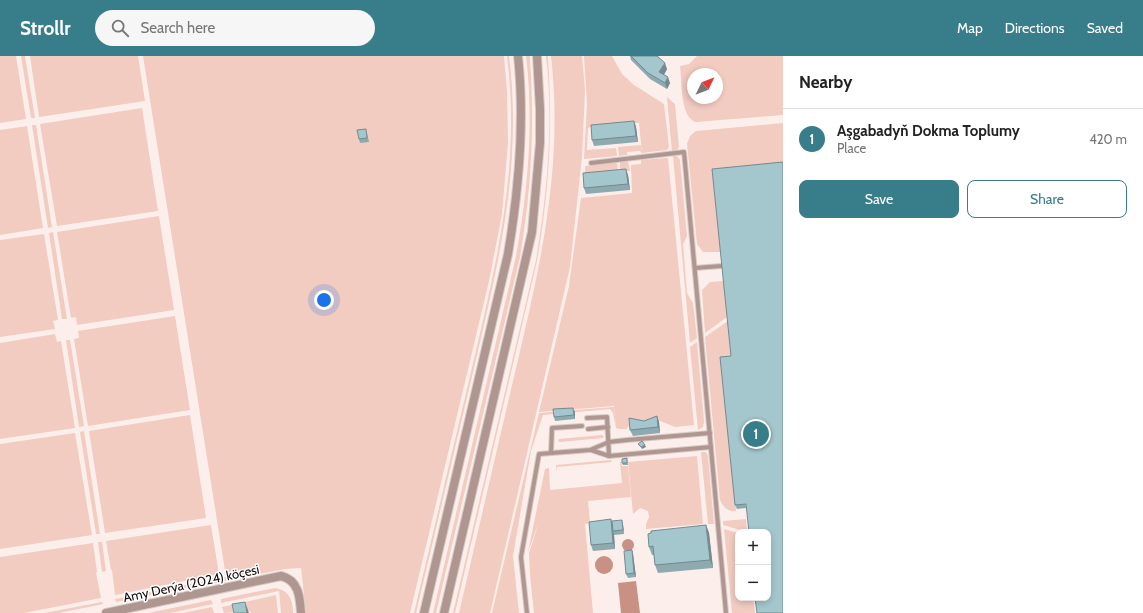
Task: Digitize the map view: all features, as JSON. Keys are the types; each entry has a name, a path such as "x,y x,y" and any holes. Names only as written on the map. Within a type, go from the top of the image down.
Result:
{"street":[{"path":"424,613 508,254 516,204 520,135 518,56"},
{"path":"444,613 532,232 540,143 537,56"},
{"name":"Amy Derýa (2024) köçesi","path":"106,613 281,576 292,581 296,587 300,613"}],"lane":[{"path":"591,163 684,152 726,613"},
{"path":"695,268 721,266"},
{"path":"587,418 607,416 609,456"},
{"path":"551,453 552,428 582,426"},
{"path":"588,429 608,427"},
{"path":"527,613 521,569 522,550 539,454 590,450 609,442 710,433"},
{"path":"590,450 609,456 712,447"}],"shaded area":[{"path":"0,56 16,56 26,119 0,123"},
{"path":"21,56 25,56 35,118 31,118"},
{"path":"30,56 138,56 145,101 39,117"},
{"path":"143,56 504,56 507,91 508,143 502,214 489,281 410,613 306,613 301,568 285,569 116,602 115,599 226,577"},
{"path":"507,56 509,56 513,137 506,216 482,332 416,613 414,613 489,293 504,216 511,137"},
{"path":"526,56 530,56 532,135 527,208 520,257 436,613 433,613 516,256 527,181 530,131 530,106"},
{"path":"546,56 548,56 550,110 549,160 537,261 455,613 453,613 536,260 548,158 549,107"},
{"path":"551,56 582,56 585,90 582,157 570,267 490,613 459,613 532,300 547,220 552,180 554,139 554,98"},
{"path":"584,56 612,56 622,74 634,85 664,104 669,147 667,150 642,153 639,123 593,126 588,128 587,150 616,148 617,156 584,159 587,104"},
{"path":"697,56 783,56 783,115 696,122 687,114 684,106 680,66 689,64"},
{"path":"667,97 675,104 679,147 676,151 672,152"},
{"path":"142,108 158,211 57,226 40,124"},
{"path":"783,123 783,163 721,252 703,252 697,244 687,144 690,136 696,131"},
{"path":"32,125 36,125 52,227 48,228"},
{"path":"27,126 43,228 0,235 0,130"},
{"path":"641,145 642,154 640,151 627,152 627,155 619,156 618,147"},
{"path":"673,156 677,156 680,160 687,236 683,244 687,293 693,303 697,338 690,343"},
{"path":"668,158 694,425 675,427 660,421 631,424 626,429 619,429 616,428 614,406 539,412 569,286 581,198 632,193 631,165 641,164 641,160"},
{"path":"617,162 618,172 585,174 585,166"},
{"path":"620,162 628,162 630,171 620,172"},
{"path":"159,216 174,310 77,325 76,317 71,318 57,232"},
{"path":"53,232 67,319 62,319 49,233"},
{"path":"44,234 58,320 53,321 55,329 0,337 0,240"},
{"path":"724,281 727,317 705,333 702,290 710,282"},
{"path":"175,316 190,410 88,426 74,339 79,338 78,331"},
{"path":"728,321 732,359 721,360 736,511 726,509 720,500 705,337"},
{"path":"55,334 57,342 61,341 75,428 0,439 0,343"},
{"path":"66,340 70,340 84,426 79,427"},
{"path":"697,342 704,422 703,427 698,430 690,347"},
{"path":"614,407 616,428 613,413 610,409 543,415 531,451 513,556 519,613 492,613 539,413"},
{"path":"190,415 206,518 105,533 89,431"},
{"path":"84,431 100,534 96,534 80,432"},
{"path":"75,433 92,535 0,549 0,444"},
{"path":"602,435 604,437 603,438 558,441 559,439"},
{"path":"701,452 706,452 708,456 714,524 708,524"},
{"path":"697,456 703,524 646,529 646,524 649,517 648,511 640,508 633,514 628,462"},
{"path":"611,460 612,462 557,467 557,473 556,465"},
{"path":"621,461 622,466 628,466 631,497 588,501 590,523 585,524 593,613 534,613 529,553 539,522 528,552 545,469 549,468 550,490 622,483"},
{"path":"746,519 747,529 737,529 723,525 723,521"},
{"path":"211,525 219,574 115,595 106,541"},
{"path":"724,529 735,532 735,601 753,601 755,613 732,613"},
{"path":"628,539 632,541 634,545 632,549 628,551 624,549 622,545 624,541"},
{"path":"98,542 102,542 106,571 102,572"},
{"path":"93,543 96,573 101,598 24,613 0,613 0,557"},
{"path":"600,556 608,556 613,561 611,572 608,574 600,574 595,569 595,561"},
{"path":"636,581 640,613 621,613 618,583"},
{"path":"275,588 287,593 291,600 293,613 281,613 279,591 221,603 221,599"},
{"path":"276,595 278,613 251,613 250,611 224,613 222,607"},
{"path":"211,600 213,604 170,613 148,613"},
{"path":"102,602 103,604 59,613 44,613"},
{"path":"212,607 214,613 183,613"}],"building":[{"path":"631,56 657,56 665,63 659,72 668,77 665,83 648,73"},
{"path":"634,121 636,136 592,140 591,125"},
{"path":"366,129 367,138 359,139 357,130"},
{"path":"783,162 783,613 757,613 755,601 771,601 771,529 749,529 746,504 735,505 720,357 731,356 712,169"},
{"path":"626,169 628,184 584,188 583,173"},
{"path":"573,408 574,415 554,417 553,409"},
{"path":"657,416 658,427 630,430 629,418 644,421"},
{"path":"642,441 645,445 641,447 638,444"},
{"path":"627,458 627,463 622,463 622,459"},
{"path":"611,519 613,543 591,545 589,522"},
{"path":"622,520 623,530 613,531 612,521"},
{"path":"706,525 710,560 655,565 653,546 649,547 648,534 651,533 651,531"},
{"path":"632,550 634,573 626,574 624,551"},
{"path":"245,602 247,613 234,613 232,604"}],"place":[{"name":"Aşgabadyň Dokma Toplumy","path":"756,434"}]}
